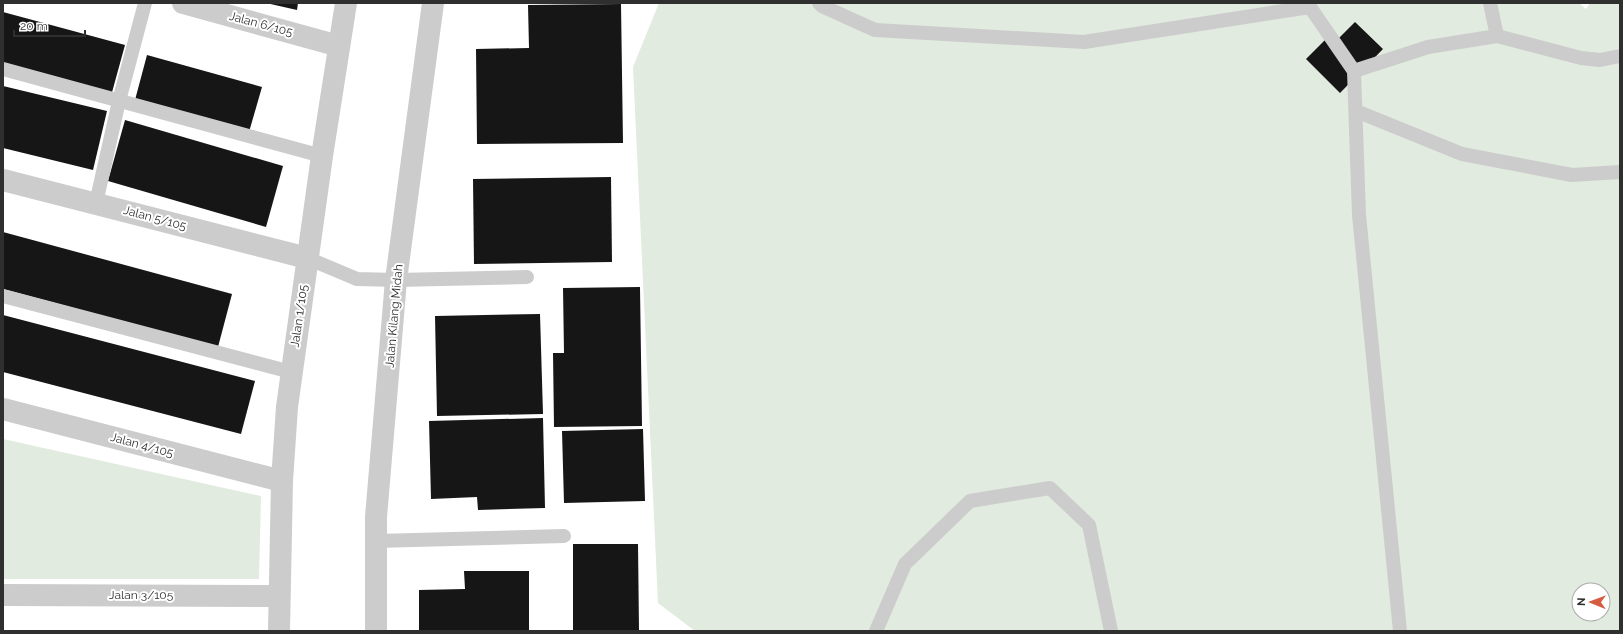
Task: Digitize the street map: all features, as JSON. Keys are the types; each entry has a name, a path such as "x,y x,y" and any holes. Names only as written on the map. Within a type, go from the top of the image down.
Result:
{"street":[{"name":"Jalan 6/105","path":"186,3 339,46"},
{"name":"Jalan 1/105","path":"279,631 282,481 291,372 346,3"},
{"name":"Jalan Kilang Midah","path":"376,631 377,509 396,280 433,3"},
{"name":"Jalan 5/105","path":"3,180 307,258"},
{"name":"Jalan 4/105","path":"3,409 282,481"},
{"name":"Jalan 3/105","path":"3,595 279,596"}],"lane":[{"path":"96,203 119,101 145,3"},
{"path":"819,3 822,6 875,30 1084,42 1310,7 1354,71 1359,215 1400,631"},
{"path":"1490,3 1497,36"},
{"path":"1354,71 1428,47 1497,36 1581,58 1600,60 1620,56"},
{"path":"3,69 322,156"},
{"path":"1356,111 1462,154 1572,175 1620,172"},
{"path":"307,258 357,279 396,280 527,277"},
{"path":"3,296 291,372"},
{"path":"876,631 905,564 970,501 1050,488 1089,525 1111,631"},
{"path":"376,541 564,536"}],"shaded area":[{"path":"659,3 1579,3 1586,9 1590,3 1620,3 1620,631 695,631 658,603 633,67"},
{"path":"3,439 261,496 259,579 3,579"}],"building":[{"path":"266,3 298,3 297,10"},
{"path":"621,4 623,143 477,144 476,49 529,48 528,5"},
{"path":"3,12 125,45 111,96 3,66"},
{"path":"1355,22 1383,49 1340,93 1306,59 1326,39 1332,45"},
{"path":"147,55 262,87 249,132 135,100"},
{"path":"3,86 107,111 93,170 3,148"},
{"path":"125,120 283,166 266,227 108,181"},
{"path":"611,177 612,262 474,264 473,179"},
{"path":"3,232 232,294 218,347 3,289"},
{"path":"640,287 642,426 554,427 553,353 564,353 563,288"},
{"path":"540,314 543,414 437,416 435,316"},
{"path":"3,315 255,381 241,434 3,372"},
{"path":"543,418 545,508 478,510 477,497 431,499 429,421"},
{"path":"643,429 645,501 564,503 562,431"},
{"path":"573,544 638,544 639,631 573,631"},
{"path":"464,571 529,571 529,631 419,631 419,590 465,589"}]}
